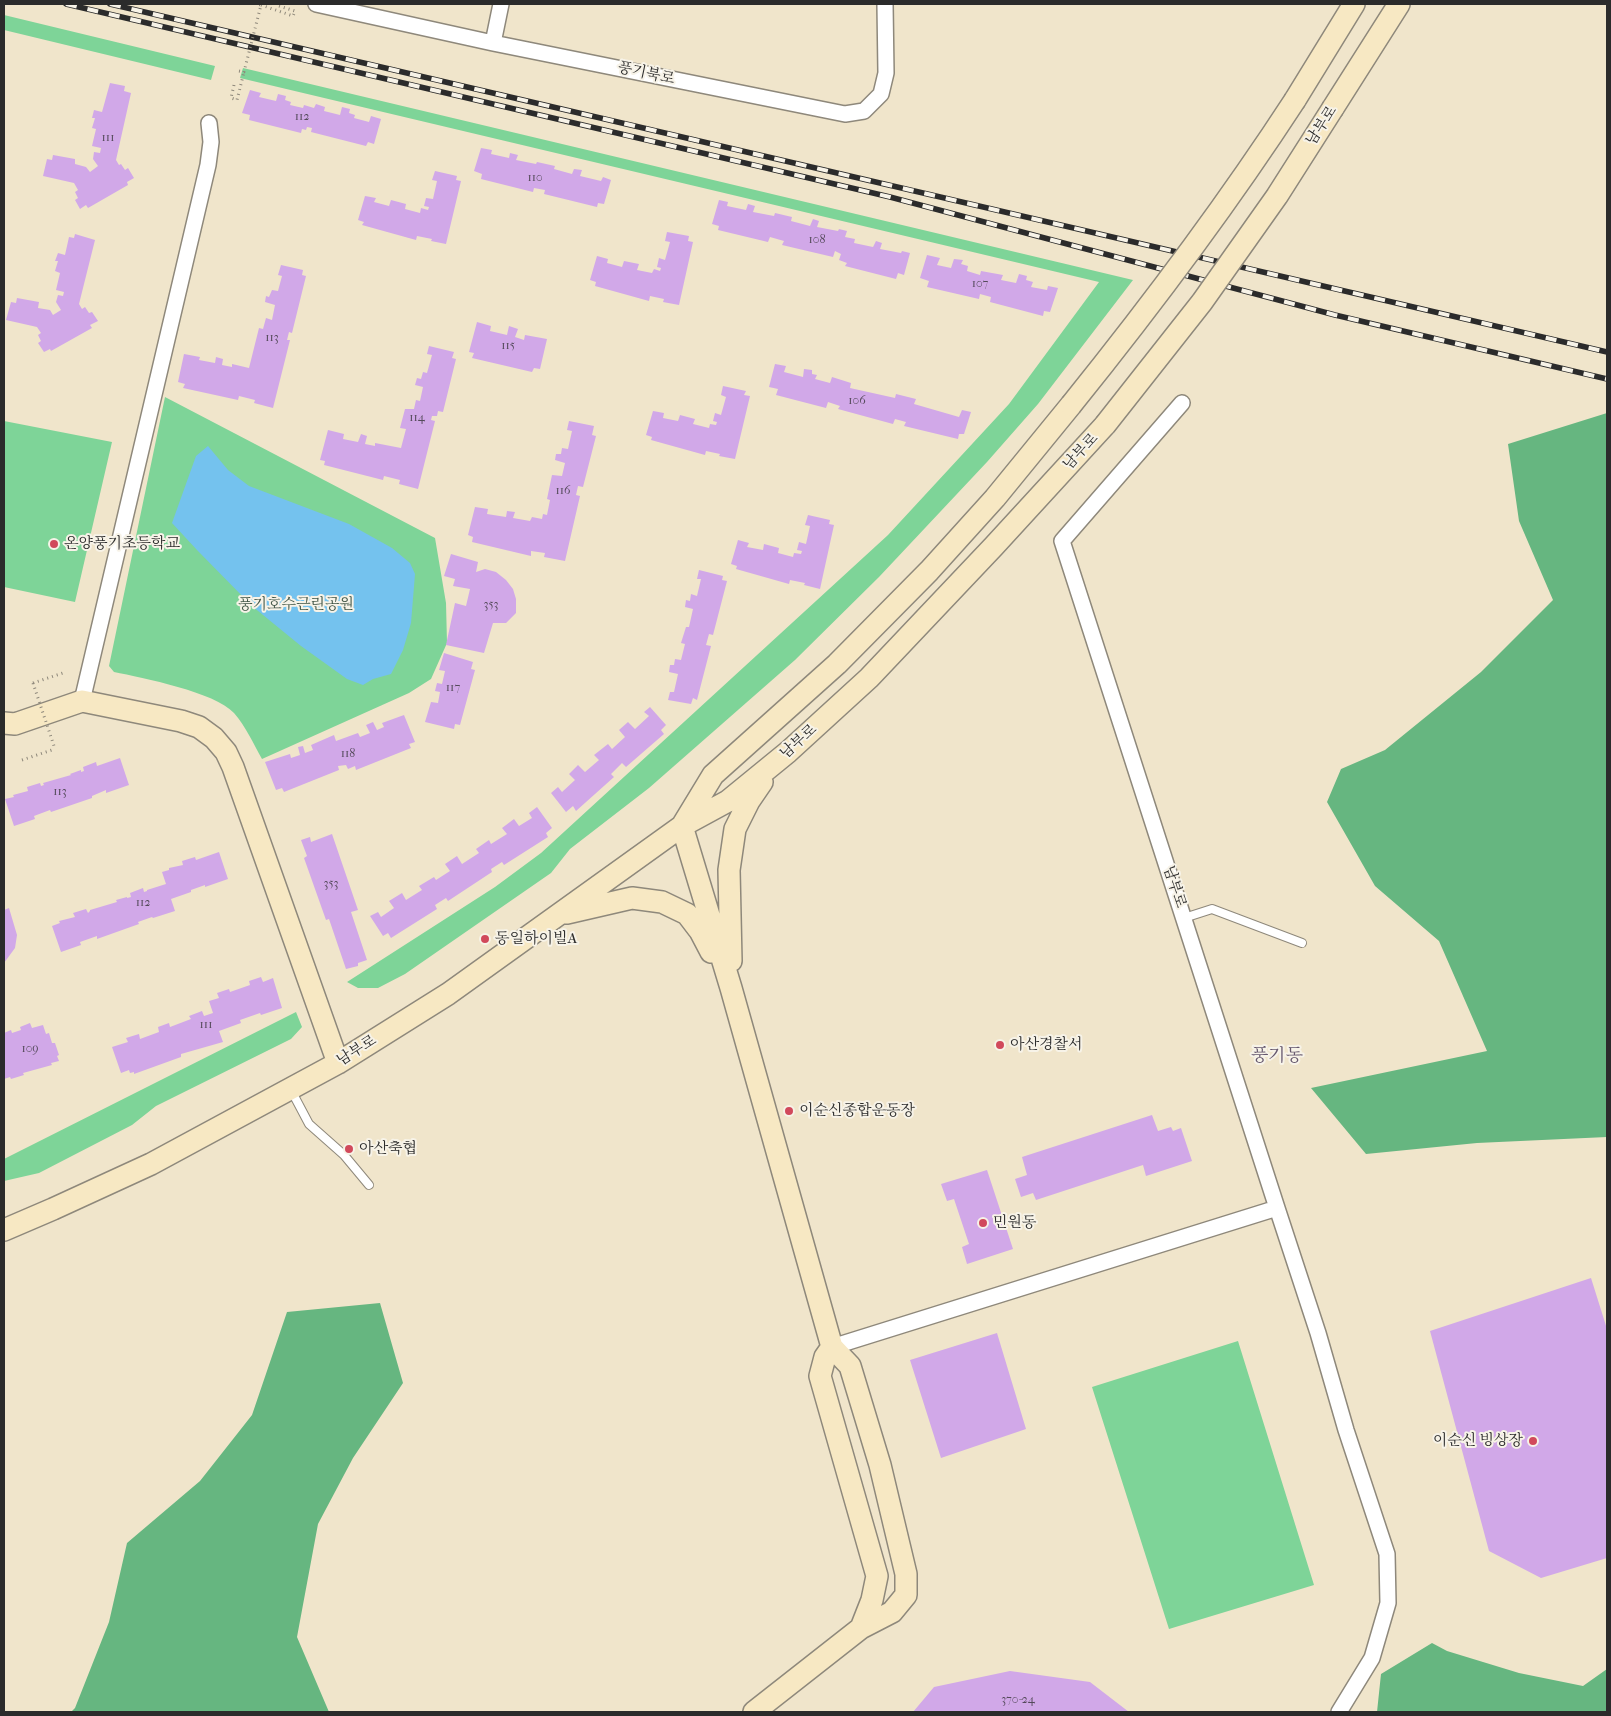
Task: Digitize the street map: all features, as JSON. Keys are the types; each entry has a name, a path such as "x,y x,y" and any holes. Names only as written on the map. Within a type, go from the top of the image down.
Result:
{"main road":[{"name":"남부로","path":"682,826 713,775 837,664 929,572 994,498 1071,405 1143,316 1260,153 1354,4"},
{"name":"남부로","path":"4,1230 151,1164 338,1063 448,994 682,826 728,801 775,763 869,678 1105,425 1202,302 1277,196 1399,4"},
{"path":"7,727 82,701 181,721 199,727 214,738 226,752 233,767 338,1063"},
{"path":"731,988 728,870 735,829 749,801 775,763"},
{"path":"682,826 731,988 832,1347 850,1366 880,1465 906,1574 906,1595 892,1612 861,1628 754,1712"},
{"path":"559,915 632,898 662,902 687,914 696,925 731,988"},
{"path":"832,1347 825,1357 820,1376 877,1576 872,1600 861,1628"}],"street":[{"name":"풍기북로","path":"316,4 844,114 864,111 881,94 886,73 885,4"},
{"path":"493,42 501,4"},
{"path":"82,701 208,165 211,142 209,123"},
{"name":"남부로","path":"1182,403 1062,541 1276,1208 1318,1333 1346,1430 1386,1554 1388,1603 1372,1658 1339,1712"},
{"path":"832,1347 1276,1208"}],"lane":[{"path":"1184,918 1212,909 1302,943"},
{"path":"291,1088 310,1124 344,1156 369,1185"}],"path":[{"path":"234,85 230,98 237,100 259,5 293,16 295,11 279,6"},
{"path":"239,71 244,72"},
{"path":"22,760 55,749 33,683 63,673"}],"green space":[{"path":"4,15 215,66 211,80 4,30"},
{"path":"243,68 1133,280 1038,404 987,462 879,577 795,660 649,788 570,849 551,873 405,974 378,988 358,988 347,982 495,887 541,853 888,535 1009,404 1099,282 240,78"},
{"name":"풍기호수근린공원","path":"165,397 435,538 446,603 447,643 431,679 409,693 262,759 242,724 225,705 195,692 114,672 109,666"},
{"path":"1607,413 1607,1137 1477,1143 1366,1154 1311,1088 1487,1051 1439,941 1375,886 1327,802 1341,769 1385,750 1481,672 1553,600 1519,521 1508,444"},
{"path":"4,421 112,442 75,602 4,587"},
{"path":"296,1012 302,1027 291,1039 156,1106 132,1125 39,1173 4,1181 4,1159"},
{"path":"380,1303 403,1383 353,1458 318,1524 297,1637 329,1712 71,1712 75,1708 109,1622 127,1543 200,1481 252,1415 287,1312"},
{"path":"1238,1341 1314,1585 1169,1629 1092,1387"},
{"path":"1432,1643 1447,1651 1519,1673 1583,1686 1607,1669 1607,1712 1377,1712 1381,1674"}],"water":[{"path":"208,446 228,470 249,486 349,524 392,548 410,563 415,574 411,623 403,650 391,674 373,679 363,685 347,679 301,646 252,606 172,523 196,456"}],"building":[{"path":"110,83 125,86 124,91 131,93 116,160 125,170 128,168 134,178 127,182 128,185 88,208 86,205 80,209 75,200 78,198 75,192 78,190 74,183 43,176 47,159 52,160 53,155 75,159 75,164 86,167 90,172 98,166 93,159 94,152 100,153 101,148 92,146 96,129 92,128 95,118 92,118 94,110 102,112"},
{"path":"250,90 261,93 259,97 276,101 278,94 286,96 285,100 291,102 290,105 303,108 304,105 314,108 316,104 325,107 324,111 340,115 342,107 350,109 349,113 355,115 354,118 369,122 371,116 381,119 374,144 368,142 366,146 311,132 312,128 307,127 306,130 302,129 301,133 249,120 250,115 242,113"},
{"path":"481,148 492,150 491,154 509,158 510,153 518,155 516,160 555,166 554,169 572,174 574,169 582,170 580,176 601,181 603,177 611,180 604,204 598,203 597,207 544,194 545,190 534,188 533,192 481,179 482,174 474,171"},
{"path":"435,171 457,176 456,180 461,181 446,244 417,236 416,240 362,225 364,222 358,220 365,196 376,198 374,202 389,206 391,200 406,204 405,209 420,213 421,208 428,210 429,207 424,206 426,198 433,199 437,181 432,180"},
{"path":"719,200 728,202 727,206 746,210 748,204 755,206 753,212 774,216 775,213 792,217 791,221 810,226 813,219 819,221 817,227 847,231 845,237 855,239 854,243 873,247 876,241 882,243 880,249 910,253 904,275 898,273 896,279 845,266 847,263 839,260 841,254 835,251 833,257 782,245 784,241 770,237 768,242 718,230 719,226 712,224"},
{"path":"667,232 689,236 688,241 693,242 679,305 663,302 664,299 650,296 649,301 595,286 596,282 590,280 597,256 608,259 607,263 622,267 624,261 639,264 637,270 652,273 654,269 660,271 661,268 657,267 659,258 665,260 670,242 665,241"},
{"path":"75,234 95,240 79,304 82,309 85,307 89,313 92,312 98,321 90,325 92,328 51,351 50,349 44,352 38,343 41,341 38,335 41,333 37,327 6,320 11,302 16,303 17,298 39,302 38,308 50,310 53,315 61,310 56,302 58,295 63,296 64,292 56,290 60,273 55,271 58,261 55,261 58,253 65,255 69,237 74,238"},
{"path":"927,255 940,258 937,265 951,268 954,259 963,260 961,264 968,266 967,271 980,275 981,271 1003,275 1001,280 1016,283 1019,274 1027,276 1026,280 1033,282 1031,287 1047,290 1048,286 1058,288 1050,312 1044,311 1043,316 990,302 991,297 980,294 979,299 927,287 929,281 920,278"},
{"path":"281,265 303,270 302,275 306,276 292,333 289,332 287,340 290,340 273,408 254,403 255,400 239,396 238,400 183,388 185,384 178,382 184,354 200,357 199,360 215,363 216,357 223,359 222,365 232,367 232,364 249,368 259,328 263,329 266,318 272,320 275,305 265,302 266,296 269,297 272,290 278,291 282,276 278,275"},
{"path":"477,322 491,326 490,331 507,335 509,326 518,329 515,337 524,340 525,335 547,339 540,369 534,368 532,372 472,358 474,353 469,352"},
{"path":"429,346 454,352 452,358 456,359 443,412 438,411 437,416 432,416 431,420 435,421 418,489 399,484 400,480 384,476 383,480 324,465 325,461 320,460 328,430 344,434 343,439 358,442 361,434 367,436 365,444 375,446 375,443 401,448 406,429 400,428 405,409 414,409 416,400 420,401 423,387 415,385 417,378 421,379 423,372 427,373 432,355 427,354"},
{"path":"775,364 786,366 784,372 803,377 804,369 812,370 812,374 817,375 815,379 830,383 832,377 851,383 850,388 895,398 896,394 916,399 914,404 959,417 962,410 971,412 964,434 959,434 958,439 904,426 906,422 895,419 893,424 838,409 840,406 828,402 826,408 776,395 778,389 769,387"},
{"path":"723,386 746,391 744,395 750,396 735,459 706,451 705,455 651,440 652,437 646,435 653,411 664,413 663,418 678,421 680,415 695,419 693,424 709,428 710,424 716,425 717,422 713,421 715,413 721,415 726,397 721,395"},
{"path":"569,421 594,426 592,435 596,436 583,487 578,486 576,495 580,496 565,561 544,557 545,553 531,551 531,556 472,542 473,537 468,535 475,507 488,509 487,514 506,517 507,511 515,512 513,518 530,521 532,517 542,519 543,514 547,515 550,500 547,499 552,475 562,476 565,463 555,460 556,454 561,454 562,448 568,449 572,431 567,430"},
{"path":"808,515 830,520 829,524 834,525 820,589 790,580 789,584 736,569 737,566 731,564 738,540 749,543 747,547 763,550 764,544 779,548 778,553 793,557 794,553 801,554 802,551 797,550 799,542 806,544 810,526 805,525"},
{"path":"451,554 478,562 476,572 485,569 496,572 513,589 516,599 516,613 506,623 493,623 484,653 446,645 455,603 466,606 470,589 453,586 455,579 444,576"},
{"path":"699,570 723,576 722,580 727,581 713,635 709,634 706,645 711,646 697,700 693,698 691,704 668,700 670,692 674,692 678,674 669,672 670,665 674,665 675,659 681,660 685,644 681,643 686,627 689,627 693,609 685,607 686,600 690,601 691,594 697,596 701,579 697,579"},
{"path":"444,653 473,662 471,669 475,670 460,725 455,724 454,729 425,722 431,702 438,703 440,692 435,691 437,683 442,684 445,671 439,670"},
{"path":"650,707 666,725 661,730 664,734 626,767 622,763 611,774 614,777 576,811 573,806 566,812 551,793 558,787 562,792 575,780 569,774 578,765 585,772 599,760 594,755 608,744 612,749 625,737 619,730 628,722 635,729 649,716 644,712"},
{"path":"404,715 415,742 409,744 411,748 356,770 355,766 348,769 346,765 338,766 339,770 284,792 282,788 276,790 265,762 290,754 291,758 300,755 298,747 303,746 305,753 313,750 311,745 334,735 336,741 358,733 360,737 370,733 366,725 373,722 377,730 384,727 382,723"},
{"path":"120,758 129,785 106,793 106,790 92,796 92,798 51,812 50,810 34,816 35,819 14,826 5,799 28,791 27,787 40,783 41,786 44,785 43,783 81,770 81,772 84,771 83,767 96,762 97,766"},
{"path":"537,807 552,828 546,833 548,837 504,865 502,862 491,869 492,872 448,901 446,898 435,905 437,909 391,938 388,933 383,936 370,916 378,912 381,917 394,908 389,901 402,893 406,900 422,890 419,886 434,877 436,880 450,871 445,864 457,856 462,864 479,853 476,849 489,840 491,844 507,834 502,828 514,819 519,826 532,818 529,813"},
{"path":"332,834 358,910 351,912 367,960 358,963 358,966 346,969 329,919 326,920 304,858 307,856 301,840 310,837 311,842"},
{"path":"219,852 228,879 205,887 205,885 171,899 175,911 138,922 139,924 97,939 97,936 80,942 81,945 61,952 52,926 60,923 59,921 75,917 73,913 86,909 88,913 90,910 117,902 116,900 131,897 130,893 143,888 144,892 166,884 162,872 169,870 169,868 183,865 182,861 195,857 196,860"},
{"path":"9,908 17,935 15,948 4,963 4,910"},
{"path":"261,977 263,982 273,978 282,1008 240,1020 241,1023 219,1031 223,1042 181,1054 181,1057 134,1074 134,1072 130,1073 129,1070 121,1073 112,1047 128,1042 126,1038 139,1034 140,1039 159,1032 158,1027 169,1023 170,1027 191,1019 189,1016 202,1011 204,1016 213,1013 209,1001 219,998 217,993 229,989 230,992 250,985 249,981"},
{"path":"30,1023 32,1028 43,1025 46,1034 49,1033 52,1043 55,1043 59,1061 51,1063 52,1065 23,1073 24,1075 4,1079 4,1033 11,1030 12,1033 21,1030 20,1027"},
{"path":"1152,1115 1158,1131 1171,1127 1173,1131 1181,1128 1192,1161 1146,1176 1143,1165 1036,1200 1033,1193 1021,1197 1015,1179 1027,1175 1022,1157"},
{"name":"민원동","path":"987,1170 1013,1249 967,1264 962,1247 969,1244 954,1199 947,1201 941,1184"},
{"name":"이순신 빙상장","path":"1591,1278 1607,1329 1607,1558 1541,1578 1489,1551 1430,1331"},
{"path":"997,1333 1026,1429 941,1458 910,1360"},
{"path":"1010,1671 1090,1682 1129,1712 913,1712 934,1687"}],"railway":[{"path":"66,4 890,197 1335,315 1607,379"},
{"path":"110,4 1607,352"}],"place":[{"name":"온양풍기초등학교","path":"54,544"},
{"name":"동일하이빌A","path":"485,939"},
{"name":"아산경찰서","path":"1000,1045"},
{"name":"이순신종합운동장","path":"789,1111"},
{"name":"아산축협","path":"349,1149"},
{"name":"민원동","path":"983,1223"},
{"name":"이순신 빙상장","path":"1533,1441"}],"district":[{"name":"풍기동","path":"1277,1057"}]}
